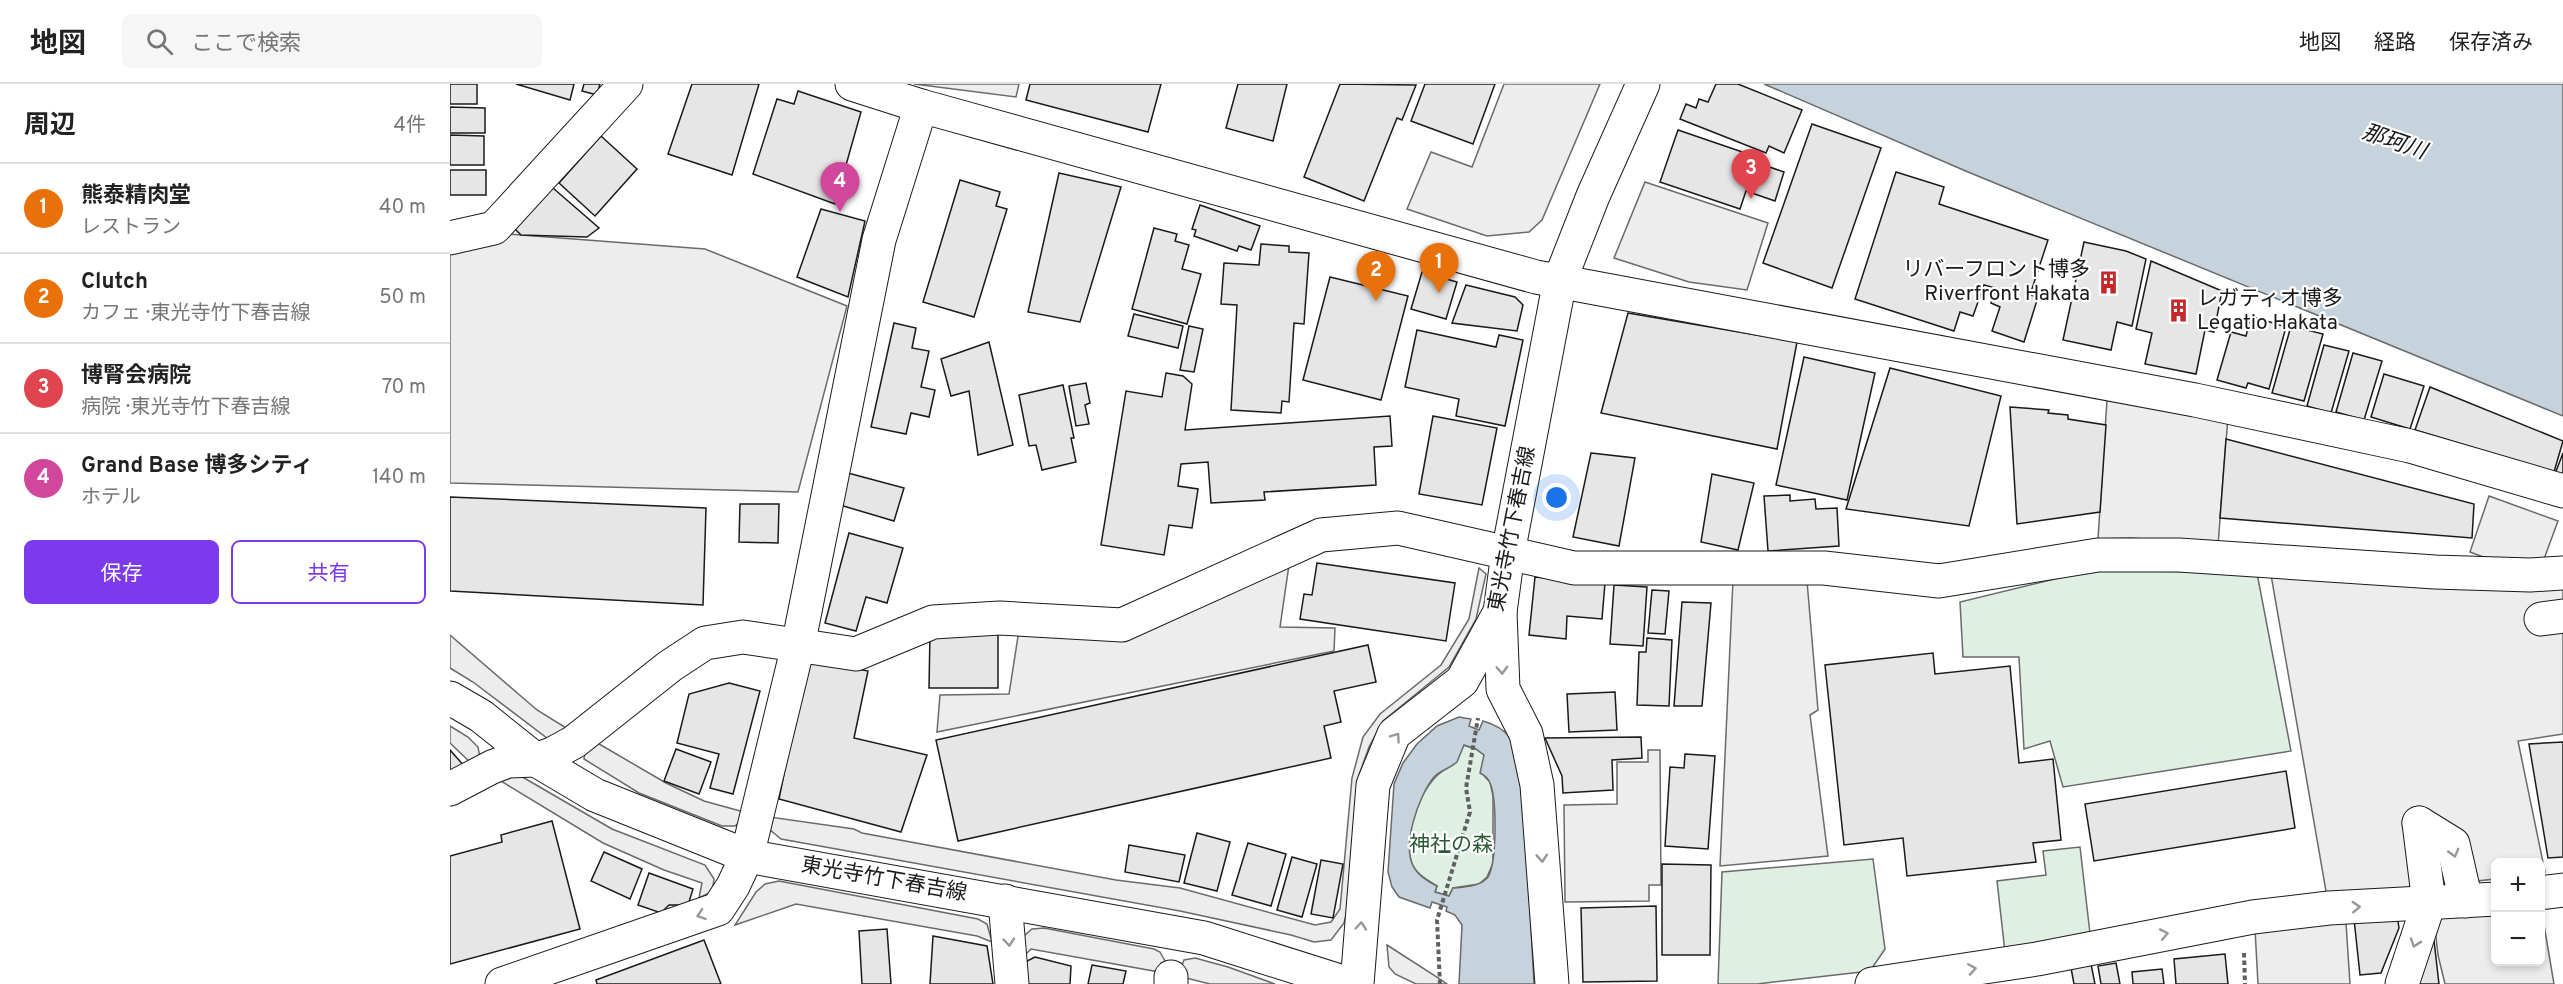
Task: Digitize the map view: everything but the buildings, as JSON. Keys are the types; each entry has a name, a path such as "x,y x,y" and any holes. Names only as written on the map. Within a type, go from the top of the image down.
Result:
{"street":[{"path":"450,237 494,228 626,84"},
{"path":"852,84 921,106 1536,277 2195,400 2410,446 2563,491"},
{"name":"東光寺竹下春吉線","path":"1356,984 1374,785 1394,734 1462,681 1500,612 1508,553 1560,280 1593,196 1643,84"},
{"path":"502,984 718,909 733,886 747,856 798,646 879,240 921,106"},
{"path":"450,789 492,767 508,761 536,760 574,742 670,666 705,643 743,637 856,654 933,622 1000,618 1122,625 1321,535 1398,528 1574,568 1824,568 1939,581 2097,555 2179,555 2458,573 2529,575 2563,573"},
{"path":"1500,612 1503,689 1526,734 1537,785 1552,984"},
{"name":"東光寺竹下春吉線","path":"450,698 480,716 536,760 595,795 747,856 1204,938 1349,984"},
{"path":"1872,984 2037,959 2253,917 2329,908 2429,903 2481,900 2453,844 2419,822 2429,903 2402,984"},
{"path":"2545,892 2563,890"},
{"path":"1005,901 1012,984"}],"path":[{"path":"1440,984 1437,920 1470,812 1466,788 1478,717"}],"green space":[{"path":"2092,570 2257,573 2291,751 2063,787 2050,741 2024,749 2019,657 1963,657 1960,602"},
{"name":"神社の森","path":"1463,745 1476,749 1484,755 1485,777 1490,782 1493,796 1493,863 1487,877 1479,884 1453,888 1449,896 1435,892 1437,886 1421,876 1415,869 1409,848 1410,834 1424,792 1442,771 1453,765"},
{"path":"2080,847 2091,942 2005,952 1997,881 2046,875 2043,851"},
{"path":"1873,859 1885,949 1870,971 1757,984 1718,984 1722,872"}],"shaded area":[{"path":"914,84 1019,84 1016,97"},
{"path":"1504,84 1600,84 1542,220 1529,232 1487,236 1407,209 1431,152 1472,167"},
{"path":"1645,182 1768,223 1747,290 1689,282 1614,258"},
{"path":"508,234 705,249 847,306 798,492 450,483 450,250"},
{"path":"2107,400 2228,417 2218,545 2131,538 2098,539"},
{"path":"2489,496 2558,521 2544,559 2494,561 2470,552"},
{"path":"1289,565 1280,627 1335,628 1334,651 937,732 940,695 1009,694 1019,630 1129,630"},
{"path":"1479,568 1486,574 1476,619 1449,667 1383,721 1369,747 1359,775 1347,911 1344,923 1331,940 1314,942 1180,911 781,839 769,829 770,817 854,829 862,833 1116,880 1180,888 1315,925 1331,922 1340,909 1352,778 1363,737 1380,714 1441,665 1469,619"},
{"path":"2270,569 2563,583 2563,734 2518,741 2542,858 2491,858 2491,879 2327,897"},
{"path":"1733,580 1807,581 1818,710 1810,715 1828,856 1720,866"},
{"path":"450,635 537,710 571,731 553,740 547,738 473,682 450,668"},
{"path":"450,726 468,737 478,747 480,758 474,766 450,743"},
{"path":"594,741 666,783 704,801 744,812 741,821 735,826 722,826 639,793 584,759 585,751"},
{"path":"1648,750 1660,750 1661,885 1649,885 1649,901 1565,902 1564,805 1617,804 1617,762 1648,762"},
{"path":"519,775 612,829 705,865 714,879 709,893 699,898 702,883 664,870 603,843 496,778"},
{"path":"779,881 978,919 987,924 992,942 977,936 796,904 735,925 756,892 765,884"},
{"path":"2491,912 2491,966 2545,966 2545,931 2554,984 2445,984 2438,955 2434,919"},
{"path":"2346,923 2350,984 2258,984 2255,929"},
{"path":"1044,928 1154,949 1160,952 1165,961 1165,973 1031,949 1024,956 1023,939 1025,935 1032,929"},
{"path":"1387,945 1447,984 1416,984 1395,974 1389,967"},
{"path":"1195,958 1275,984 1210,984 1178,976 1184,960"}],"water":[{"name":"那珂川","path":"1764,84 2563,84 2563,416 1968,172"},
{"path":"1459,717 1471,719 1469,726 1479,730 1483,721 1501,729 1512,740 1515,747 1523,774 1534,984 1459,984 1462,925 1455,915 1446,911 1447,907 1432,902 1430,908 1399,897 1392,887 1388,872 1394,784 1403,763 1417,744 1437,726","holes":["1464,745 1484,755 1480,773 1490,783 1494,802 1495,830 1491,869 1488,877 1481,883 1453,888 1449,896 1435,892 1437,886 1422,877 1415,869 1411,860 1410,835 1417,808 1434,777 1457,762"]}],"place":[{"name":"博腎会病院","path":"1751,199"},
{"name":"Grand Base 博多シティ","path":"840,212"},
{"name":"リバーフロント博多 Riverfront Hakata","path":"2108,282"},
{"name":"熊泰精肉堂","path":"1439,293"},
{"name":"Clutch","path":"1376,301"},
{"name":"レガティオ博多 Legatio Hakata","path":"2179,311"}]}
